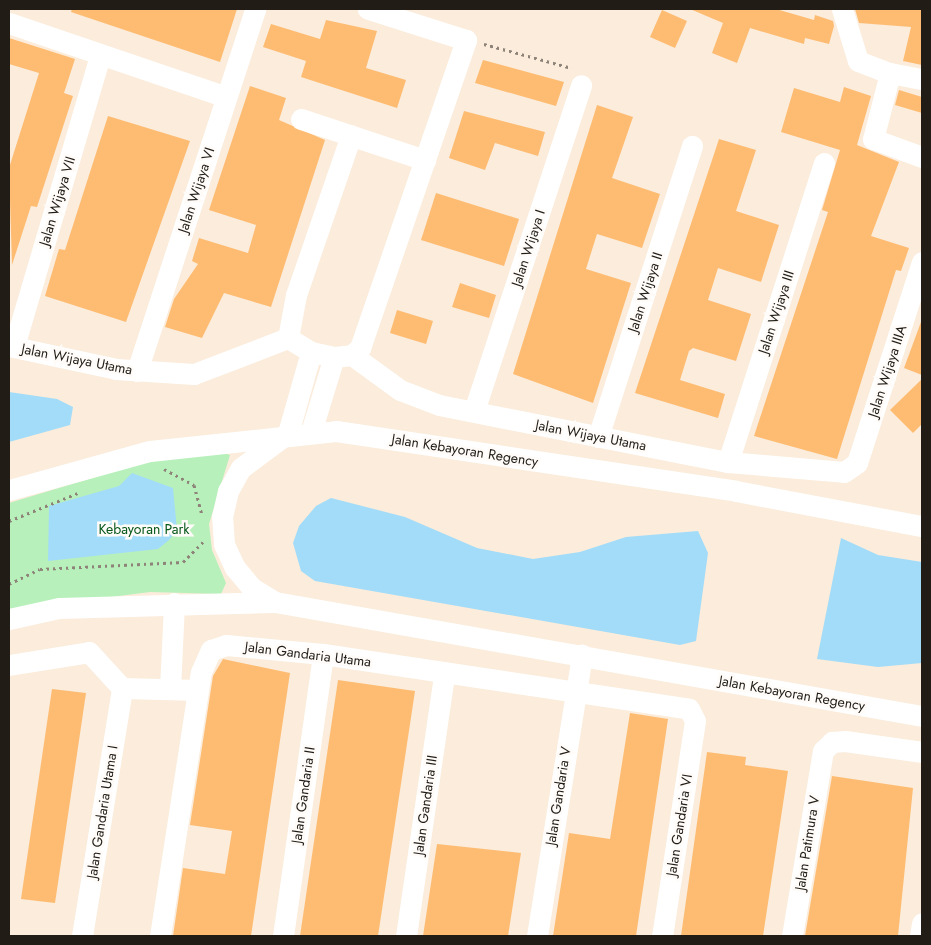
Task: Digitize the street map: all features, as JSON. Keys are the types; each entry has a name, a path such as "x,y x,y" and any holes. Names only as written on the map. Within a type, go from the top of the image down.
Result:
{"street":[{"name":"Jalan Wijaya VI","path":"137,371 255,9"},
{"path":"311,432 343,356 365,339 466,40 368,9"},
{"path":"842,9 858,61 890,74 922,78"},
{"path":"9,23 100,56 226,97"},
{"name":"Jalan Wijaya VII","path":"11,346 100,56"},
{"path":"890,74 873,139 922,157"},
{"name":"Jalan Wijaya I","path":"474,411 581,85"},
{"path":"301,119 425,160"},
{"path":"288,338 296,295 351,135"},
{"name":"Jalan Wijaya II","path":"598,437 692,146"},
{"name":"Jalan Wijaya III","path":"728,462 824,163"},
{"name":"Jalan Wijaya IIIA","path":"844,472 858,463 922,262"},
{"name":"Jalan Wijaya Utama","path":"11,346 137,371 210,371 288,338 311,352 343,356 400,390 439,405 728,462 844,472"},
{"path":"275,602 252,588 235,568 224,544 222,517 228,491 241,468 288,433 311,352"},
{"name":"Jalan Kebayoran Regency","path":"9,490 150,451 288,433 336,431 736,491 922,526"},
{"name":"Jalan Kebayoran Regency","path":"9,619 59,608 166,603 275,602 922,716"},
{"path":"164,689 166,603"},
{"name":"Jalan Gandaria Utama","path":"160,936 203,662 218,645 322,654 444,674 575,689 685,707 693,713"},
{"path":"9,664 89,652 122,688 198,690"},
{"name":"Jalan Gandaria II","path":"283,936 322,654"},
{"name":"Jalan Gandaria V","path":"537,936 575,689 582,655"},
{"name":"Jalan Gandaria III","path":"406,936 444,674"},
{"name":"Jalan Gandaria Utama I","path":"82,936 122,688"},
{"name":"Jalan Gandaria VI","path":"662,936 693,713"},
{"name":"Jalan Patimura V","path":"792,936 822,751 832,742 845,741 922,752"},
{"path":"920,936 922,923"}],"path":[{"path":"466,40 570,67 581,77 581,85"},
{"path":"159,467 194,485 203,522"},
{"path":"9,521 86,490"},
{"path":"9,584 40,569 183,562 206,539 204,531"}],"green space":[{"name":"Kebayoran Park","path":"216,450 230,455 209,524 212,550 226,583 221,594 150,592 9,610 9,503 142,463"}],"water":[{"path":"9,392 57,399 73,407 70,425 9,442"},
{"path":"132,473 173,488 177,530 169,540 158,549 48,561 49,506 119,486"},
{"path":"331,498 405,517 477,548 533,559 580,552 626,537 698,531 708,553 696,641 680,645 315,581 301,571 293,543 299,526 316,506"},
{"path":"841,538 878,555 922,562 922,663 878,667 817,659"}],"building":[{"path":"72,9 237,9 220,62 71,12"},
{"path":"690,9 776,9 814,20 815,15 833,21 834,26 829,44 805,38 804,44 750,28 737,63 712,53 723,23"},
{"path":"855,9 922,9 922,65 903,61 911,27 859,23"},
{"path":"662,10 687,21 675,48 650,37"},
{"path":"326,20 377,31 366,68 406,80 397,108 301,77 306,61 263,47 271,24 320,39"},
{"path":"9,38 75,59 64,93 73,96 37,207 31,206 12,265 9,168 39,73 9,64"},
{"path":"483,60 564,82 556,106 475,83"},
{"path":"250,86 286,98 279,120 325,140 271,307 224,293 202,338 165,327 174,299 198,264 192,261 199,238 248,253 256,225 209,210"},
{"path":"844,87 871,96 857,145 899,162 871,236 909,248 901,271 896,270 837,459 754,436 828,212 822,210 840,150 781,132 794,88 840,102"},
{"path":"899,90 922,97 922,113 895,105"},
{"path":"597,105 633,117 612,178 660,194 642,248 597,234 586,269 631,283 593,403 513,374"},
{"path":"464,111 545,132 538,156 495,143 485,170 449,158"},
{"path":"108,116 190,141 126,322 45,296 59,249 65,250"},
{"path":"719,139 756,150 736,211 779,225 761,282 718,268 708,300 751,314 736,361 693,348 689,351 680,380 725,394 718,418 635,393"},
{"path":"436,193 519,219 504,266 421,240"},
{"path":"460,283 496,295 489,318 452,307"},
{"path":"397,310 433,321 426,344 390,333"},
{"path":"922,322 922,375 904,368"},
{"path":"922,379 922,424 913,433 890,410"},
{"path":"223,659 290,673 251,936 173,936 183,868 225,874 232,831 190,825 213,676"},
{"path":"338,680 415,691 378,936 300,936"},
{"path":"52,689 86,693 55,903 21,899"},
{"path":"630,713 668,719 636,936 553,936 569,833 610,839"},
{"path":"707,752 746,757 745,765 788,771 763,936 681,936"},
{"path":"832,776 913,788 898,936 805,936"},
{"path":"437,844 521,853 508,936 423,936"}]}
